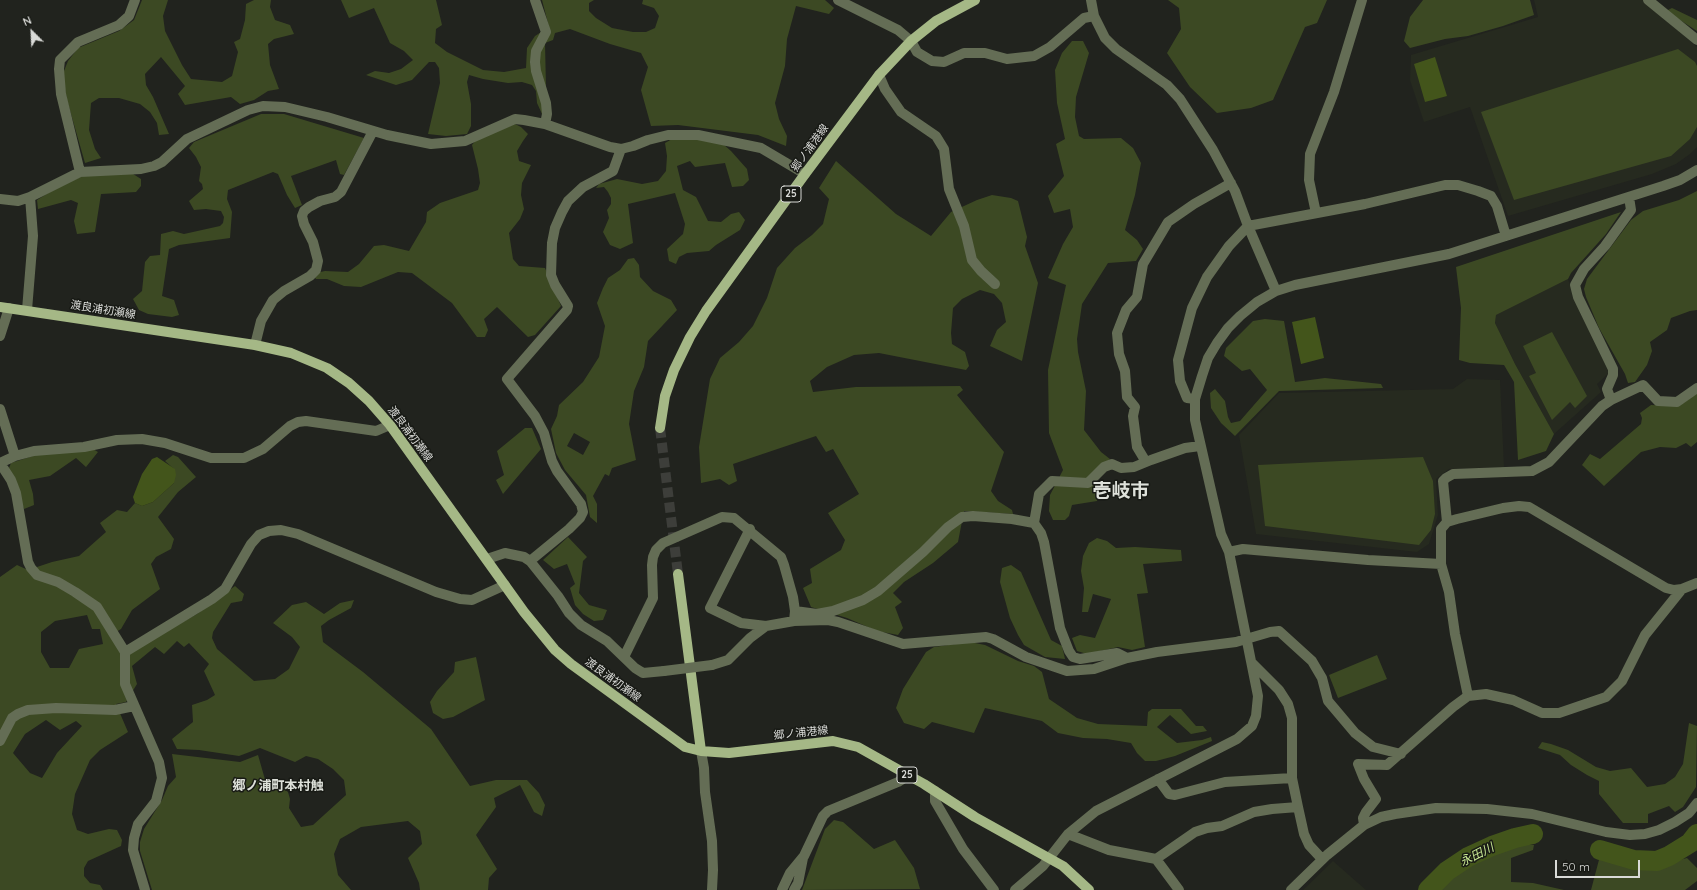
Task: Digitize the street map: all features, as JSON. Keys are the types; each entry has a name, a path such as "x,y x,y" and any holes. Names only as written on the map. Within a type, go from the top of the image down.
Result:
{"main road":[{"name":"郷ノ浦港線","path":"660,428 665,396 674,370 690,337 706,311 805,174 878,75 911,42 936,21 975,0"},
{"name":"渡良浦初瀬線","path":"4,308 27,310 255,345 291,353 327,368 349,383 364,396 390,424 542,636 561,655 685,747 701,751"},
{"path":"678,574 701,751"},
{"name":"郷ノ浦港線","path":"701,751 729,753 833,741 858,747 909,775 975,817 1063,866 1089,890"}],"street":[{"path":"80,172 61,94 59,70 60,60 78,42 119,25 129,16 135,0"},
{"path":"535,0 546,32 536,51 535,62 536,71 546,102 547,114 544,124"},
{"path":"838,0 857,4 898,30 911,42 917,52 932,61 944,62 964,53 985,53 1007,59 1023,58 1042,52 1064,36 1084,18 1094,16"},
{"path":"1092,0 1094,16 1104,38 1110,44 1167,85 1180,99 1213,150 1231,183 1276,291"},
{"path":"1316,213 1309,180 1310,154 1334,92 1362,0"},
{"path":"1650,1 1697,40"},
{"path":"878,75 885,89 901,112 936,136 944,149 948,189 964,226 972,260 995,284"},
{"path":"0,199 18,201 30,197 80,172 141,169 154,166 162,162 187,139 248,110 263,106 285,107 327,117 373,131 431,144 465,141 515,119 544,124 610,147 620,149 668,135 698,136 761,148 805,174"},
{"path":"255,345 261,321 274,300 284,291 310,276 316,270 318,261 313,242 304,224 302,216 304,211 320,201 335,197 341,192 373,131"},
{"path":"530,561 569,529 580,518 583,512 581,504 557,471 552,461 544,432 535,416 508,379 567,310 568,306 555,286 551,274 552,243 555,228 562,212 568,201 583,187 612,172 620,149"},
{"path":"1015,890 1043,866 1068,834 1096,811 1237,740 1249,729 1256,716 1258,706 1252,663 1229,552 1222,534 1195,420 1195,399 1206,364 1217,343 1240,316 1257,302 1276,291 1295,285 1449,254 1680,180 1697,170"},
{"path":"1146,462 1137,447 1134,416 1135,407 1126,397 1125,371 1119,354 1117,332 1126,310 1137,297 1143,264 1168,222 1194,204 1231,183"},
{"path":"1195,399 1187,398 1180,381 1178,360 1192,308 1206,277 1229,246 1248,226 1445,185 1458,185 1491,196 1497,206 1506,236"},
{"path":"27,310 33,236 30,197"},
{"path":"1611,400 1607,389 1613,375 1613,369 1578,297 1575,285 1584,269 1605,246 1631,210 1629,197"},
{"path":"0,336 4,308"},
{"path":"1447,522 1443,482 1446,478 1453,474 1522,473 1542,467 1549,462 1602,406 1611,400 1643,385 1658,401 1677,402 1697,388"},
{"path":"0,409 15,456"},
{"path":"144,890 133,850 134,838 138,824 156,801 162,778 159,762 125,684 125,652 97,607 58,582 37,575 31,568 28,562 16,493 11,480 0,463 15,456 34,451 84,447 117,440 142,439 165,443 211,458 244,458 263,449 290,426 298,422 306,421 376,431 390,424"},
{"path":"1034,523 1039,494 1052,481 1088,483 1104,467 1112,464 1127,469 1185,448 1200,446"},
{"path":"1468,696 1455,634 1449,592 1441,564 1441,529 1447,522 1503,508 1529,507 1666,588 1674,590 1682,589 1697,583"},
{"path":"487,559 505,553 524,557 530,561 558,596 569,613 581,625 607,641 635,668 642,672 664,671 712,665 728,660 750,638 766,626 794,616 833,611 864,600 878,591 917,557 948,527 962,517 973,516 1012,519 1034,523 1041,533 1060,628 1073,657 1080,659 1117,653 1127,658"},
{"path":"624,657 653,598 652,565 656,550 663,543 722,517 734,518 781,557 784,565 794,616"},
{"path":"125,652 189,614 225,589 251,544 259,535 269,531 281,530 298,534 436,592 460,599 472,600 505,585"},
{"path":"750,530 710,608 742,623 766,626"},
{"path":"1229,552 1243,549 1368,560 1441,564"},
{"path":"1364,825 1363,818 1376,799 1364,779 1358,764 1387,765 1453,707 1468,696 1486,694 1512,700 1542,713 1559,713 1606,697 1622,681 1645,635 1682,589"},
{"path":"794,616 838,622 903,644 986,637 994,639 1026,657 1067,671 1094,669 1127,658 1157,652 1236,642 1270,632 1279,631 1312,661 1322,678 1328,701 1355,733 1373,747 1401,754"},
{"path":"1252,663 1279,690 1288,704 1292,718 1292,778 1298,807 1304,834 1309,844 1322,860"},
{"path":"0,741 12,718 28,710 56,708 115,710 134,706"},
{"path":"701,751 712,840 712,890"},
{"path":"794,890 798,883 804,856 822,816 828,811 898,782 909,775"},
{"path":"1158,779 1169,794 1175,795 1225,782 1292,778"},
{"path":"935,791 935,801 963,849 994,890"},
{"path":"1292,890 1322,860 1364,825 1381,817 1416,810 1436,808 1487,809 1532,814 1606,832 1630,835 1645,834 1670,825 1689,813 1697,804"},
{"path":"1156,859 1195,832 1207,828 1222,826 1254,812 1298,807"},
{"path":"1068,834 1109,850 1156,859 1179,890"},
{"path":"782,890 790,873 804,856"}],"shaded area":[{"path":"142,0 168,0 163,16 165,31 182,65 191,79 222,82 232,76 238,52 234,42 240,39 245,20 246,4 254,0 271,0 270,7 275,20 290,25 294,34 274,39 268,44 270,65 279,89 268,91 254,100 240,104 231,97 185,105 178,94 185,86 161,57 145,74 146,85 153,97 169,134 159,135 157,123 150,112 140,104 119,98 99,98 91,103 89,130 95,149 101,158 85,163 67,100 64,84 64,71 68,61 78,48 119,31 134,20"},
{"path":"341,0 436,0 442,25 436,29 435,43 447,52 483,70 504,72 526,68 527,48 535,36 549,27 542,0 594,0 589,3 589,11 596,18 612,28 633,32 646,32 655,28 659,16 654,8 642,4 643,0 825,0 834,8 829,14 796,6 787,39 785,66 775,103 779,119 787,136 786,146 758,135 678,125 651,126 641,90 648,67 641,53 610,44 570,29 555,33 553,40 545,43 546,88 542,114 537,103 536,91 532,85 522,82 508,83 469,75 467,82 471,104 471,126 467,134 446,136 428,134 440,83 439,68 435,62 429,62 412,80 396,85 366,75 375,71 389,73 401,69 413,60 404,51 390,43 374,8 349,18"},
{"path":"1168,0 1327,0 1317,23 1305,27 1273,100 1251,108 1217,113 1190,87 1167,53 1181,29 1179,8"},
{"path":"1423,0 1530,0 1534,15 1468,36 1445,39 1410,48 1404,41 1410,17"},
{"path":"1534,0 1643,0 1697,47 1697,147 1676,164 1652,174 1508,216 1470,107 1424,122 1410,80 1411,55 1538,17"},
{"path":"1672,8 1697,20 1697,31 1666,11"},
{"path":"1072,41 1083,41 1089,53 1076,97 1075,117 1079,136 1084,139 1121,138 1133,148 1141,163 1135,195 1125,230 1137,240 1143,249 1136,261 1108,263 1082,304 1077,339 1078,352 1086,391 1084,430 1101,452 1110,459 1092,475 1099,492 1097,501 1072,505 1069,516 1065,520 1053,520 1049,511 1050,495 1063,470 1049,433 1048,370 1066,285 1048,278 1063,244 1073,227 1070,209 1054,213 1048,196 1064,176 1056,144 1065,139 1057,103 1055,70 1062,53"},
{"path":"1678,49 1695,62 1697,66 1697,127 1690,139 1671,156 1514,200 1481,112"},
{"path":"1435,57 1447,96 1425,102 1414,64"},
{"path":"261,114 284,114 364,138 344,175 340,174 336,160 291,176 302,205 295,208 287,195 278,174 273,172 228,190 227,199 232,212 230,238 179,245 169,249 162,296 174,300 179,315 172,317 148,314 139,310 133,299 142,291 145,262 150,256 160,255 161,234 173,231 184,234 220,226 223,223 224,217 221,211 206,209 194,210 189,201 203,189 202,184 199,181 201,167 189,148 194,142"},
{"path":"515,124 521,127 528,134 517,151 519,161 531,165 522,183 521,195 524,209 520,219 509,233 513,259 519,266 545,268 561,306 535,335 528,337 497,307 484,319 488,330 485,337 477,337 452,303 412,273 398,272 361,287 344,286 327,279 316,279 314,276 316,273 325,271 348,272 359,264 374,246 384,245 409,251 426,222 427,212 440,203 478,190 480,183 472,145 476,140"},
{"path":"691,138 723,144 747,169 749,180 743,186 732,187 725,163 695,167 690,161 677,166 683,190 696,197 708,221 721,222 731,214 739,212 745,220 740,230 709,251 687,253 679,257 676,264 669,261 667,249 683,234 685,224 675,193 628,204 633,243 620,249 610,245 603,232 609,218 607,210 611,204 611,198 604,187 596,188 599,184 617,179 642,184 658,181 666,171 667,156 665,143 672,139"},
{"path":"836,161 896,214 931,236 951,212 977,200 992,195 1011,198 1018,201 1027,237 1025,246 1038,283 1022,361 990,346 997,330 1006,322 1002,303 994,294 980,290 962,299 953,308 951,333 952,344 965,352 969,366 966,370 879,353 854,355 827,367 810,381 813,392 856,387 960,386 963,390 957,395 1004,452 991,491 998,501 1012,510 1013,514 964,511 958,542 933,563 904,582 893,593 902,602 895,607 903,628 898,635 877,631 847,618 811,607 803,588 812,583 810,569 841,550 845,540 828,513 859,494 833,449 826,452 816,436 733,464 737,481 729,485 720,479 701,483 699,447 710,379 720,358 739,342 753,326 767,298 777,268 795,248 823,224 829,199 819,188"},
{"path":"130,172 141,179 141,186 136,192 101,194 95,232 77,234 74,221 78,203 71,200 38,209 37,200 61,185 83,176"},
{"path":"1697,191 1697,310 1671,318 1667,330 1650,342 1652,351 1647,365 1635,382 1628,383 1625,374 1599,328 1586,297 1584,289 1587,279 1631,220 1643,211 1679,200"},
{"path":"1621,212 1606,234 1571,273 1568,279 1496,315 1495,323 1515,364 1554,434 1546,451 1518,460 1514,382 1504,365 1470,363 1459,360 1461,308 1456,267"},
{"path":"634,258 639,265 640,277 653,291 671,300 677,310 648,341 644,367 634,391 629,424 636,460 612,468 609,476 605,474 593,496 597,504 597,523 590,517 586,495 565,470 556,453 551,429 557,416 559,405 583,382 599,357 605,326 597,303 608,278 620,270 628,259","holes":["574,433 590,442 583,455 567,446"]},
{"path":"1568,279 1574,296 1612,370 1597,384 1601,392 1554,434 1515,364 1495,323 1496,315"},
{"path":"1315,317 1324,358 1301,364 1292,322"},
{"path":"1265,319 1284,321 1295,382 1325,378 1381,384 1383,388 1279,391 1235,436 1221,423 1211,408 1210,393 1215,389 1225,401 1228,417 1231,423 1240,421 1267,390 1250,369 1242,371 1224,356 1226,348 1253,321"},
{"path":"1552,332 1587,396 1575,408 1570,402 1552,420 1529,376 1536,373 1523,346"},
{"path":"1467,379 1500,380 1504,467 1449,469 1436,479 1438,515 1429,544 1417,552 1256,534 1239,435 1279,393 1453,389"},
{"path":"1697,393 1697,442 1691,447 1686,443 1676,448 1660,447 1641,452 1604,486 1582,465 1590,454 1600,459 1641,424 1642,418 1640,413 1651,405 1679,406"},
{"path":"525,428 532,428 541,449 503,494 496,480 504,475 497,451"},
{"path":"93,449 98,452 86,467 76,458 50,476 29,480 34,505 24,509 9,468 11,463 39,454"},
{"path":"173,455 178,457 196,477 178,492 158,517 174,539 171,549 156,557 151,564 160,589 132,610 121,629 111,635 122,656 197,614 235,586 244,594 242,601 231,603 213,632 212,638 217,649 254,681 275,679 289,669 300,647 292,637 273,623 292,605 306,602 324,614 340,603 354,600 351,608 321,626 323,642 363,672 431,729 470,786 496,780 527,780 539,793 545,805 542,816 534,812 520,785 494,798 496,807 476,835 497,869 489,878 488,890 420,890 419,883 408,858 422,844 420,831 408,821 361,827 340,839 334,854 338,875 351,890 152,890 140,851 140,842 144,829 162,800 168,786 176,777 172,754 240,762 258,755 266,783 273,781 288,792 290,799 289,808 301,827 313,825 346,795 344,780 333,769 318,759 306,756 295,762 260,748 239,756 199,750 177,749 172,739 193,722 192,705 207,700 215,695 204,671 209,664 189,643 184,647 177,641 164,654 155,647 132,666 137,684 126,702 116,704 128,732 100,750 90,760 75,794 72,814 77,830 88,834 109,829 117,830 122,840 121,846 88,861 84,868 84,876 90,883 100,885 103,890 0,890 0,577 17,565 28,570 52,562 79,556 106,532 100,523 117,510 127,512 135,503 142,506 153,502 174,483 174,469 165,461","holes":["87,615 92,629 100,629 103,644 79,649 69,668 50,668 41,652 41,632 55,621","46,720 60,730 76,721 82,726 57,753 42,778 30,773 13,753 25,734"]},
{"path":"157,457 175,469 176,475 174,483 153,502 142,506 135,503 133,497 142,474 152,459"},
{"path":"1423,457 1433,481 1435,514 1431,530 1419,545 1265,526 1258,465"},
{"path":"568,537 587,557 583,561 579,593 589,605 607,610 603,620 594,621 583,614 575,605 570,588 575,584 567,564 554,569 543,560"},
{"path":"1097,538 1107,541 1116,548 1135,547 1181,550 1182,561 1143,564 1148,593 1137,594 1145,647 1132,650 1118,647 1087,654 1077,651 1072,638 1080,635 1095,638 1111,599 1093,594 1088,612 1082,612 1084,588 1081,571 1083,556 1089,543"},
{"path":"1011,565 1021,572 1051,640 1062,646 1065,659 1045,657 1024,645 1018,635 1010,618 1000,582 1002,568"},
{"path":"970,642 985,645 1018,661 1034,666 1042,672 1049,699 1077,718 1098,724 1147,726 1148,712 1152,709 1181,709 1196,726 1203,726 1207,731 1191,734 1170,715 1157,727 1177,743 1202,740 1211,737 1212,741 1175,756 1156,761 1145,761 1137,753 1131,743 1107,739 1083,738 1058,733 1042,721 985,708 974,733 932,722 924,729 904,723 896,708 903,689 926,652 934,647"},
{"path":"1377,655 1387,679 1338,698 1329,675"},
{"path":"476,657 485,700 453,717 443,719 433,713 430,702 437,691 454,672 455,662"},
{"path":"1689,723 1697,726 1696,787 1683,807 1675,812 1669,806 1648,814 1648,823 1623,823 1599,794 1599,781 1571,765 1560,755 1538,748 1542,742 1551,744 1568,750 1596,767 1610,771 1631,768 1647,787 1665,784 1675,777 1683,764"},
{"path":"834,820 843,822 874,849 895,840 914,868 920,889 802,890 825,829"},
{"path":"1507,845 1534,845 1533,850 1511,858 1511,882 1533,883 1564,890 1433,890 1448,875 1469,860"},
{"path":"1600,856 1652,867 1687,858 1697,868 1697,881 1685,890 1591,890"},
{"path":"1333,861 1366,890 1303,890"}],"waterway":[{"name":"永田川","path":"1428,890 1447,871 1468,857 1492,846 1515,838 1533,834"},
{"name":"永田川","path":"1600,850 1634,860 1657,861 1669,856 1690,843 1697,834"}],"tunnel":[{"path":"660,428 678,574"}],"district":[{"name":"壱岐市","path":"1121,491"},
{"name":"郷ノ浦町本村触","path":"278,786"}]}
